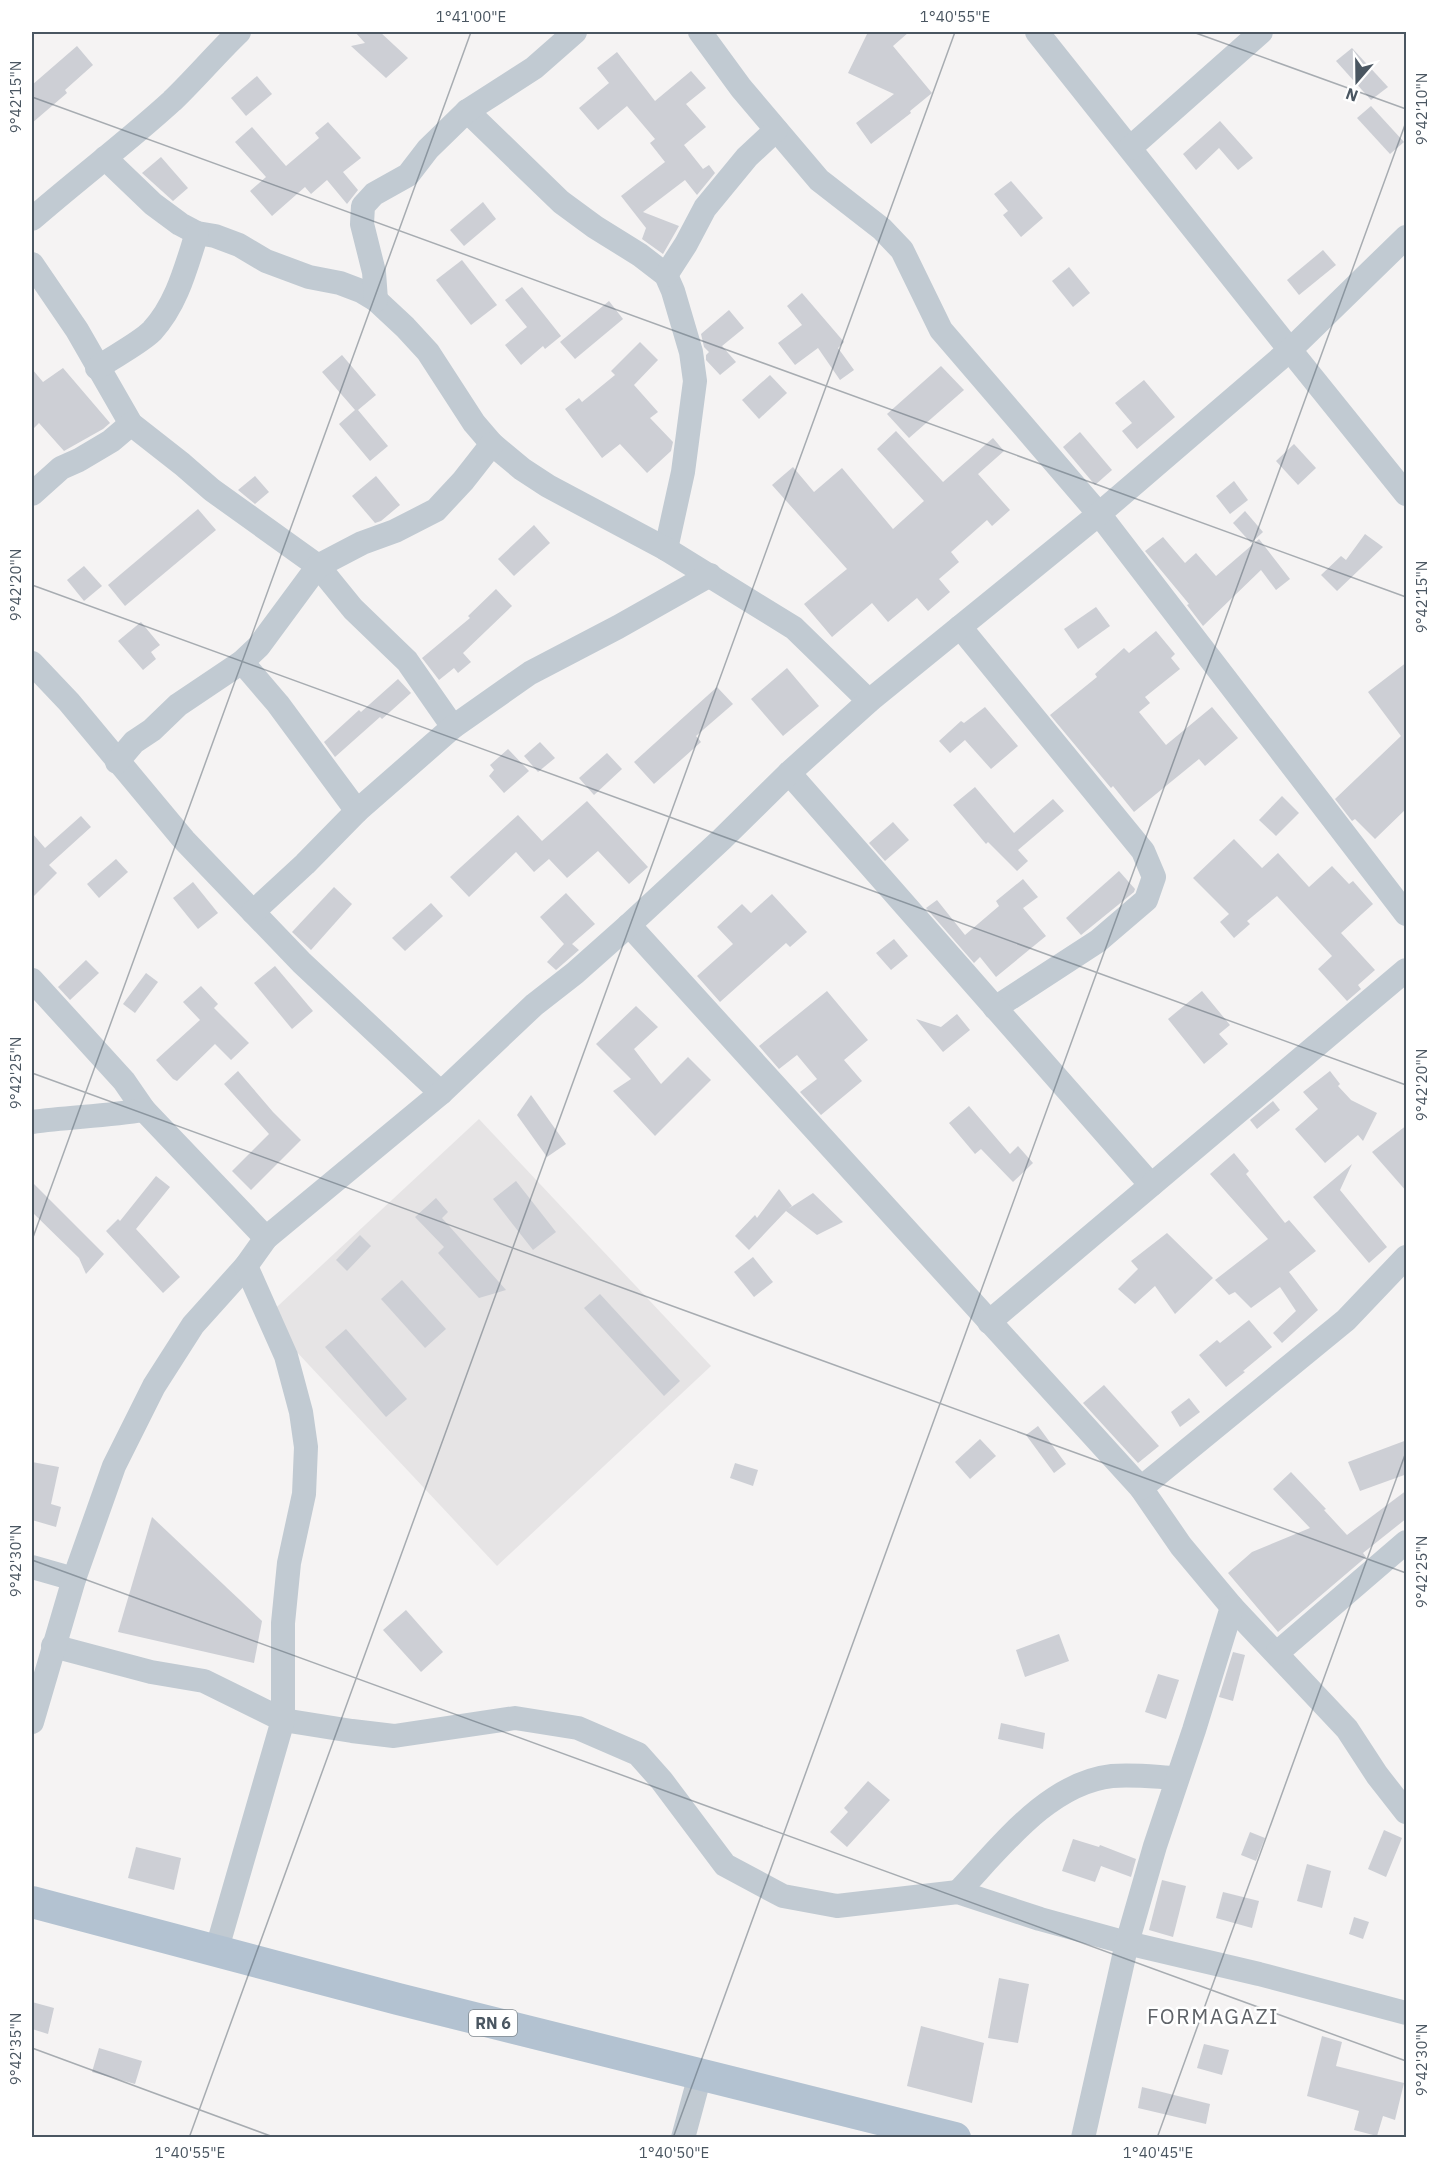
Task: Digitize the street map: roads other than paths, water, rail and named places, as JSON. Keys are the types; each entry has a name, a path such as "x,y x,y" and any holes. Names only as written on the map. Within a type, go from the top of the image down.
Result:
{"main road":[{"name":"RN 6","path":"32,1902 216,1952 700,2075 873,2128 955,2138"}],"street":[{"path":"32,219 173,99 238,32"},
{"path":"376,300 375,272 362,224 363,206 374,194 408,174 428,149 467,111 534,68 574,32"},
{"path":"700,32 741,88 819,180 882,229 902,250 941,330 1099,514 1407,914"},
{"path":"1037,32 1407,494"},
{"path":"1130,148 1261,32"},
{"path":"467,111 561,202 595,228 640,255 666,275 691,352 695,381 683,472 666,549"},
{"path":"666,275 705,208 747,157 776,130"},
{"path":"105,158 153,204 180,224 197,233 223,239 266,261 309,277 340,283 376,300 428,352 474,423 492,444 522,469 548,486 666,549 794,628 869,701"},
{"path":"98,368 151,332 167,311 181,282 197,233"},
{"path":"32,1722 74,1579 114,1466 154,1386 193,1325 246,1266 266,1238 441,1093 534,1005 575,973 629,925 789,773 869,701 1099,514 1290,350 1407,237"},
{"path":"32,264 77,330 131,424 212,490 318,566 353,609 407,661 453,727"},
{"path":"32,494 61,468 111,441 131,424"},
{"path":"117,762 134,742 152,730 178,705 242,662 260,646 318,566 362,543 395,531 436,510 463,481 492,444"},
{"path":"253,912 357,811 453,727 530,674 710,575"},
{"path":"960,627 1143,851 1154,877 1146,900 1098,941 995,1008"},
{"path":"242,662 278,704 357,811"},
{"path":"35,673 69,702 183,840 302,963 441,1093"},
{"path":"789,773 1151,1185"},
{"path":"629,925 1141,1488 1181,1546 1232,1607 1347,1729 1377,1775 1407,1812"},
{"path":"989,1322 1407,970"},
{"path":"32,980 124,1081 144,1110 266,1238"},
{"path":"32,1122 75,1116 108,1116 144,1110"},
{"path":"1141,1488 1346,1320 1407,1257"},
{"path":"216,1952 283,1719 283,1623 289,1563 304,1494 306,1447 286,1356 246,1266"},
{"path":"1277,1653 1407,1542"},
{"path":"32,1567 74,1579"},
{"path":"1083,2138 1127,1942 1176,1778 1194,1730 1232,1607"},
{"path":"53,1646 151,1672 204,1681 283,1719 394,1736 515,1718 578,1728 638,1754 662,1781 725,1865 783,1896 837,1906 958,1892 1040,1919 1407,2013"},
{"path":"958,1892 1033,1814 1072,1787 1112,1776 1176,1778"},
{"path":"683,2138 700,2075"}],"district":[{"name":"FORMAGAZI","path":"1213,2016"}]}
